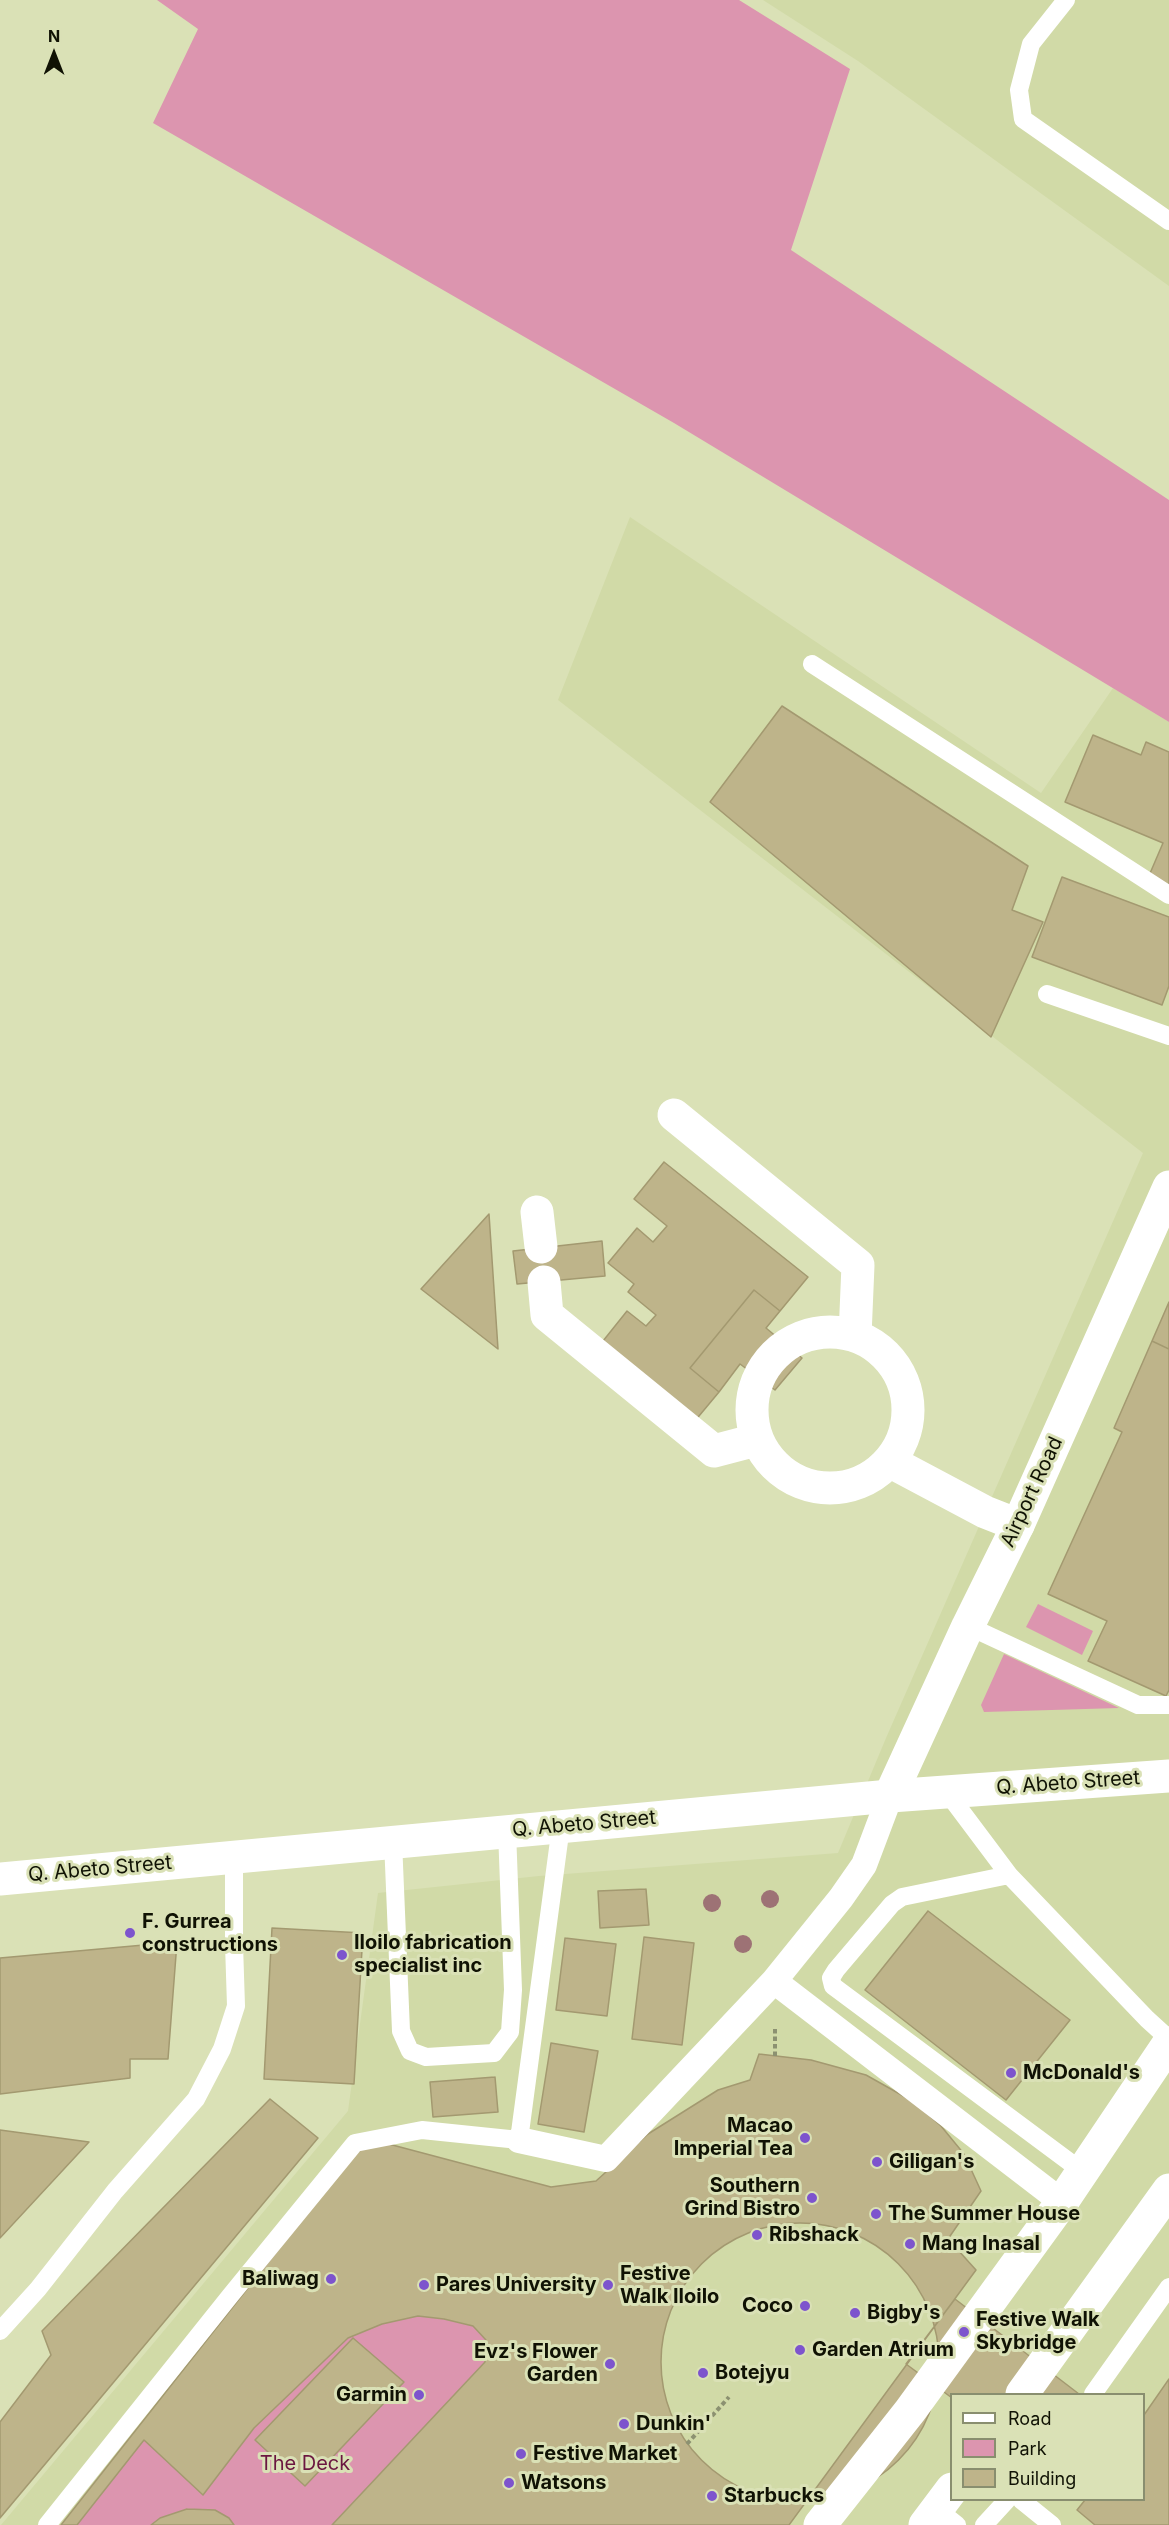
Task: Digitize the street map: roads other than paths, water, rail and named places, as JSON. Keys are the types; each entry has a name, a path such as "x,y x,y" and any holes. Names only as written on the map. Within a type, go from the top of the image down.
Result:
{"main road":[{"path":"674,1115 858,1265 855,1336"},
{"name":"Airport Road","path":"890,1796 968,1626 1018,1525 1169,1187"},
{"path":"537,1212 541,1247"},
{"path":"544,1282 547,1315 714,1451 756,1440"},
{"path":"829,1332 855,1336 879,1348 896,1368 907,1392 909,1418 901,1443 889,1461 865,1480 840,1488 814,1487 790,1478 777,1468 770,1462 756,1440 751,1416 753,1390 764,1367 781,1348 804,1336 829,1332"},
{"path":"889,1461 985,1512 1018,1525"},
{"name":"Q. Abeto Street","path":"0,1879 946,1791 1169,1776"},
{"path":"820,2525 910,2411 1062,2202 1169,2041"},
{"path":"1023,2393 1144,2229 1169,2190"}],"street":[{"path":"519,2140 606,2158 774,1981 864,1865 890,1796"},
{"path":"774,1981 1062,2202"}],"lane":[{"path":"1066,0 1032,44 1019,90 1023,118 1169,221"},
{"path":"812,664 1169,895"},
{"path":"1047,994 1169,1035"},
{"path":"968,1626 1138,1705 1169,1705"},
{"path":"946,1791 1009,1875 1169,2041"},
{"path":"47,2525 355,2144 422,2130 519,2140 561,1826"},
{"path":"393,1841 401,2031 410,2051 426,2057 494,2054 510,2031 513,1990 507,1831"},
{"path":"0,2331 38,2289 115,2192 196,2100 222,2049 236,2006 234,1856"},
{"path":"1009,1875 902,1897 892,1904 836,1970 831,1978 832,1986 1083,2172"},
{"path":"1094,2393 1169,2287"},
{"path":"984,2525 1005,2501"},
{"path":"1023,2501 1052,2525"}],"place":[{"name":"F. Gurrea constructions","path":"130,1933"},
{"name":"Iloilo fabrication specialist inc","path":"342,1955"},
{"name":"McDonald's","path":"1011,2073"},
{"name":"Macao Imperial Tea","path":"805,2138"},
{"name":"Giligan's","path":"877,2162"},
{"name":"Southern Grind Bistro","path":"812,2198"},
{"name":"The Summer House","path":"876,2214"},
{"name":"Ribshack","path":"757,2235"},
{"name":"Mang Inasal","path":"910,2244"},
{"name":"Baliwag","path":"331,2279"},
{"name":"Pares University","path":"424,2285"},
{"name":"Festive Walk Iloilo","path":"608,2285"},
{"name":"Coco","path":"805,2306"},
{"name":"Bigby's","path":"855,2313"},
{"name":"Festive Walk Skybridge","path":"964,2332"},
{"name":"Garden Atrium","path":"800,2350"},
{"name":"Evz's Flower Garden","path":"610,2364"},
{"name":"Botejyu","path":"703,2373"},
{"name":"Garmin","path":"419,2395"},
{"name":"Dunkin'","path":"624,2424"},
{"name":"Festive Market","path":"521,2454"},
{"name":"Watsons","path":"509,2483"},
{"name":"Starbucks","path":"712,2496"}],"park label":[{"name":"The Deck","path":"305,2464"}]}
